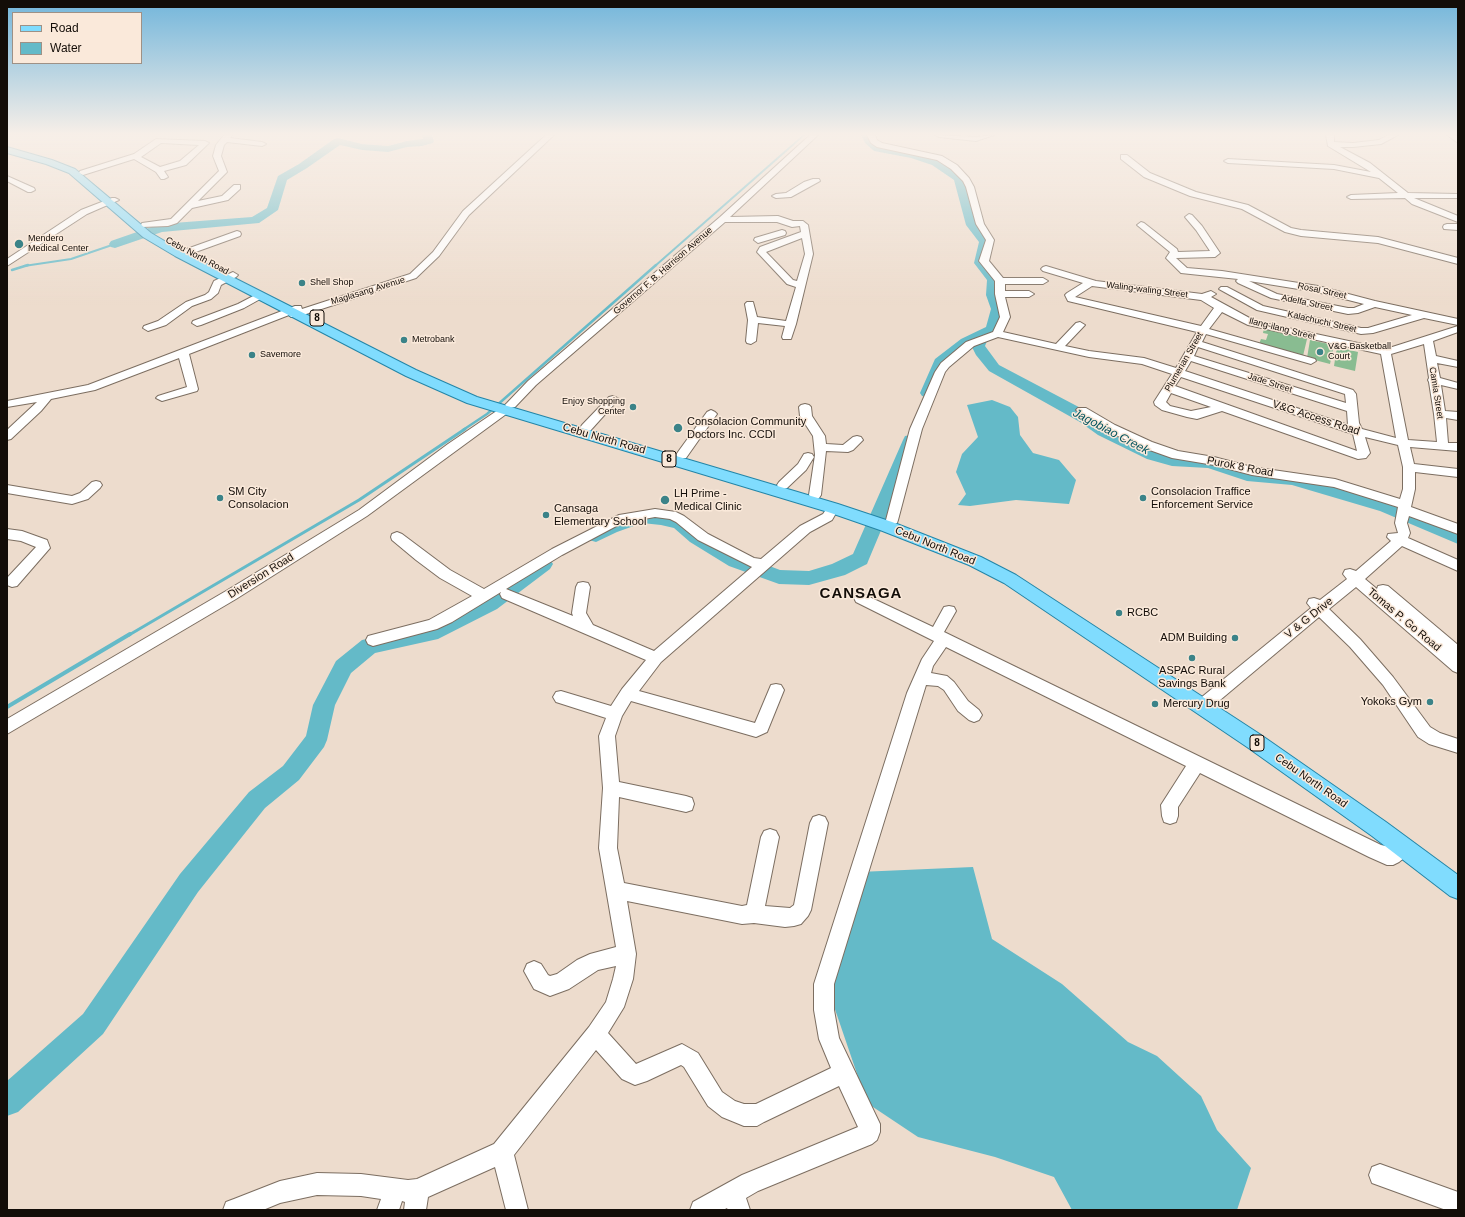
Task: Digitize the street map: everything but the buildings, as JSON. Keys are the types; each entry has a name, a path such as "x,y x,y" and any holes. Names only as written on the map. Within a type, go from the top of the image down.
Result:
{"main road":[{"name":"Cebu North Road","path":"100,192 113,201"},
{"name":"Cebu North Road","path":"103,192 148,231 229,277 349,337 411,373 500,405 833,508 868,515"},
{"name":"Cebu North Road","path":"148,231 187,252 259,296 296,311"},
{"name":"Cebu North Road","path":"500,405 682,455 815,495 889,522 974,561 1010,580 1202,700 1388,821 1458,875"},
{"name":"Cebu North Road","path":"1202,700 1458,888"}],"street":[{"path":"148,231 172,222 203,192"},
{"path":"187,207 225,198 232,192"},
{"name":"Maglasang Avenue","path":"7,404 91,388 183,352 296,311 413,276 436,254 466,213 489,192"},
{"path":"769,194 788,195 794,192"},
{"path":"889,522 916,429 940,372 945,365 970,344 993,336 1005,317 1000,294 1000,281 990,266 984,261 990,240 980,224 972,192"},
{"path":"1188,192 1245,207 1288,230 1300,233 1378,240 1458,261"},
{"path":"1403,192 1428,208 1458,219"},
{"name":"Governor F. B. Harrison Avenue","path":"500,405 532,383 723,219 769,194"},
{"path":"1351,197 1407,195 1458,196"},
{"path":"7,263 73,218 84,212 113,201"},
{"path":"1245,207 1261,205"},
{"path":"1141,225 1174,251 1174,255 1215,254 1216,253 1199,228 1189,217"},
{"path":"723,219 776,219 792,224 802,224 809,254 787,337"},
{"path":"758,240 786,232 792,224"},
{"path":"1447,227 1458,227"},
{"path":"187,252 237,234"},
{"path":"800,285 790,282 761,252 763,249 804,234"},
{"name":"Rosal Street","path":"1174,255 1171,258 1184,271 1222,274 1243,279 1318,289 1374,304 1458,322"},
{"name":"Waling-waling Street","path":"1046,269 1091,283 1203,297 1224,289 1243,279"},
{"path":"148,328 162,323 189,304 208,297 213,293 217,283 229,277"},
{"name":"Adelfa Street","path":"1243,279 1274,296 1348,312 1374,304"},
{"path":"1000,281 1043,281"},
{"path":"1091,283 1070,295 1071,299 1203,330 1311,361"},
{"name":"Kalachuchi Street","path":"1224,289 1260,308 1361,331 1369,331 1423,315"},
{"path":"1000,294 1029,294"},
{"path":"197,323 241,306 259,296"},
{"name":"Ilang-ilang Street","path":"1203,297 1252,323 1386,352 1432,339 1458,329"},
{"path":"750,304 753,320 751,342"},
{"name":"Plumerian Street","path":"1220,307 1203,330 1160,402 1161,405 1166,408 1191,415 1197,415 1222,407"},
{"path":"753,320 791,324"},
{"path":"1247,343 1252,323"},
{"path":"1058,347 1080,325"},
{"name":"V&G Access Road","path":"993,336 1089,354 1144,361 1358,432 1403,443 1458,447"},
{"path":"1432,339 1451,341"},
{"name":"Camia Street","path":"1432,339 1430,358 1440,414 1443,446"},
{"path":"1169,388 1362,455 1364,453 1358,432 1353,423 1349,392 1195,343"},
{"path":"162,398 193,389 183,352"},
{"path":"1386,352 1409,468 1409,489 1400,523"},
{"name":"Jade Street","path":"1188,357 1352,409"},
{"path":"1430,358 1458,364"},
{"path":"1433,380 1458,386"},
{"path":"7,436 37,409 47,397"},
{"path":"586,428 613,399"},
{"name":"Diversion Road","path":"7,727 231,595 363,513 452,447 500,405"},
{"path":"805,408 806,416 819,436 821,455 815,495"},
{"name":"Purok 8 Road","path":"1082,410 1144,450 1214,461 1252,470 1335,483 1400,523"},
{"path":"682,455 711,414"},
{"path":"1440,414 1458,416"},
{"path":"820,447 844,449 849,447 857,440"},
{"path":"783,486 802,467 808,457"},
{"path":"1409,468 1458,473"},
{"path":"7,489 72,500 84,496 96,485"},
{"path":"388,1210 410,1196 502,1152 596,1034 614,1007 623,978 627,954 608,848 611,788 607,736 615,714 627,694 656,658 805,529 828,517 833,508"},
{"path":"373,640 432,625 484,596 543,560 619,519 655,512 672,515 680,519 703,537 760,568"},
{"path":"1400,523 1458,529"},
{"path":"1400,523 1458,556"},
{"path":"1400,523 1458,566"},
{"name":"V & G Drive","path":"1202,700 1356,574 1400,523"},
{"path":"7,534 22,536 42,543 43,545 43,548 12,582"},
{"path":"397,537 445,574 484,596"},
{"name":"Tomas P. Go Road","path":"1356,574 1458,653"},
{"name":"Tomas P. Go Road","path":"1356,574 1458,666"},
{"path":"583,587 579,613 581,619 587,627"},
{"path":"507,594 587,627 656,658"},
{"path":"861,598 1375,852 1387,856 1393,856 1404,847"},
{"path":"1317,606 1388,681 1424,732 1435,739 1458,746"},
{"path":"701,1210 736,1201 750,1183 864,1136 869,1132 869,1124 829,1038 824,1010 824,984 921,678 940,636 949,611"},
{"path":"921,678 942,680 949,686 963,706 974,715"},
{"path":"627,694 756,730 761,727 776,690"},
{"path":"561,697 615,714"},
{"path":"1170,816 1169,805 1197,764"},
{"path":"611,788 686,804"},
{"path":"616,892 630,892 742,915 754,914 785,918 794,917 802,910 819,823"},
{"path":"754,914 770,837"},
{"path":"534,971 541,982 550,986 562,982 584,967 597,961 627,954"},
{"path":"596,1034 629,1072 635,1075 682,1054 691,1060 715,1099 729,1110 744,1115 757,1115 844,1073"},
{"path":"502,1152 517,1210"},
{"path":"1380,1175 1458,1203"},
{"path":"234,1210 280,1192 317,1184 361,1185 410,1196"}],"green space":[{"path":"1264,328 1307,339 1303,356 1259,344 1261,339 1266,340 1268,334 1263,333"},
{"name":"V&G Basketball Court","path":"1310,340 1334,345 1330,364 1307,358"},
{"path":"1337,347 1358,352 1355,371 1334,366"}],"water":[{"path":"992,400 1010,407 1018,417 1020,435 1033,453 1059,460 1076,480 1069,504 1016,500 970,506 958,505 966,494 956,472 962,454 978,437 967,405"},
{"path":"973,867 992,939 1062,984 1128,1042 1157,1056 1201,1096 1217,1130 1251,1168 1237,1210 1072,1210 1054,1177 995,1157 918,1137 867,1103 826,983 859,872"}],"waterway":[{"path":"115,244 160,228 255,220 272,210 278,192"},
{"path":"655,266 739,192"},
{"path":"963,192 972,225 985,242 980,263 994,279 993,295 998,309 993,329 983,334"},
{"path":"26,266 71,259 115,244"},
{"path":"463,430 487,414 656,265"},
{"path":"12,270 26,266"},
{"path":"928,393 940,362 966,342 983,334"},
{"name":"Jagobiao Creek","path":"983,334 978,346 983,355 994,368 1086,418 1104,431 1153,455 1172,460 1209,462 1247,475 1293,479 1386,507 1458,537"},
{"path":"129,635 359,500 465,429"},
{"path":"596,535 611,527 641,517 661,519 680,523 697,537 736,561 779,577 809,578 838,570 860,559 911,440"},
{"path":"7,1101 93,1024 189,883 257,800 291,773 316,740 324,705 343,667 369,646 431,633 490,604 543,564"},
{"path":"7,707 130,634"}],"place":[{"name":"Mendero Medical Center","path":"19,244"},
{"name":"Shell Shop","path":"302,283"},
{"name":"Metrobank","path":"404,340"},
{"name":"V&G Basketball Court","path":"1320,352"},
{"name":"Savemore","path":"252,355"},
{"name":"Enjoy Shopping Center","path":"633,407"},
{"name":"Consolacion Community Doctors Inc. CCDI","path":"678,428"},
{"name":"SM City Consolacion","path":"220,498"},
{"name":"Consolacion Traffice Enforcement Service","path":"1143,498"},
{"name":"LH Prime - Medical Clinic","path":"665,500"},
{"name":"Cansaga Elementary School","path":"546,515"},
{"name":"RCBC","path":"1119,613"},
{"name":"ADM Building","path":"1235,638"},
{"name":"ASPAC Rural Savings Bank","path":"1192,658"},
{"name":"Yokoks Gym","path":"1430,702"},
{"name":"Mercury Drug","path":"1155,704"}],"district":[{"name":"CANSAGA","path":"861,594"}]}
